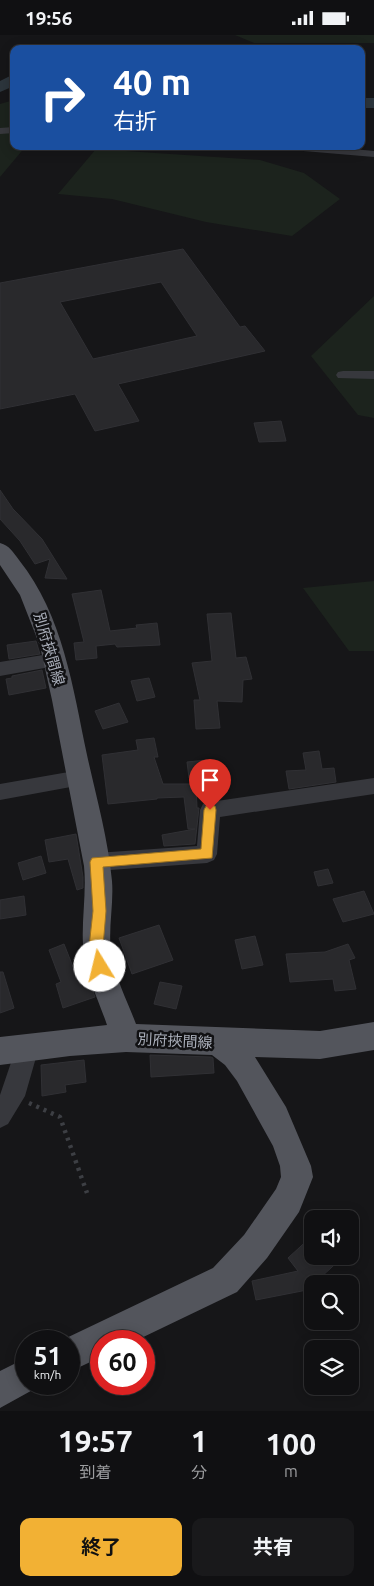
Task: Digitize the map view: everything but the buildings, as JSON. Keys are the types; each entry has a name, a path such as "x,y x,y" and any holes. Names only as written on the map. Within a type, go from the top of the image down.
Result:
{"main road":[{"name":"別府挾間線","path":"0,550 13,564 30,591 41,615 55,660 96,862 100,911 96,947 100,966 126,1039 217,1041 239,1060 258,1089 295,1160 297,1177 295,1186 286,1203 244,1261 225,1280 80,1350"},
{"path":"217,1041 320,1045 374,1036"},
{"path":"14,1049 126,1039"},
{"path":"0,1390 15,1381"}],"street":[{"path":"327,150 374,154"},
{"path":"343,375 374,375"},
{"path":"0,669 55,660"},
{"path":"0,792 80,778"},
{"path":"96,862 207,854 210,810 374,785"},
{"path":"0,1116 13,1096 14,1049"}],"path":[{"path":"13,1096 60,1117 87,1193"}],"shaded area":[{"path":"235,35 374,35 374,43 254,43"},
{"path":"10,101 10,150 23,150 0,177 0,104"},
{"path":"95,150 111,150 260,160 304,173 340,199 292,236 206,222 112,199 58,194"},
{"path":"374,296 374,418 358,415 311,356"},
{"path":"374,581 374,651 349,651 303,588"}],"waterway":[{"path":"0,87 10,81"},
{"path":"365,103 374,103"}],"route":[{"path":"100,966 96,947 100,911 96,862 207,854 210,810"}]}
